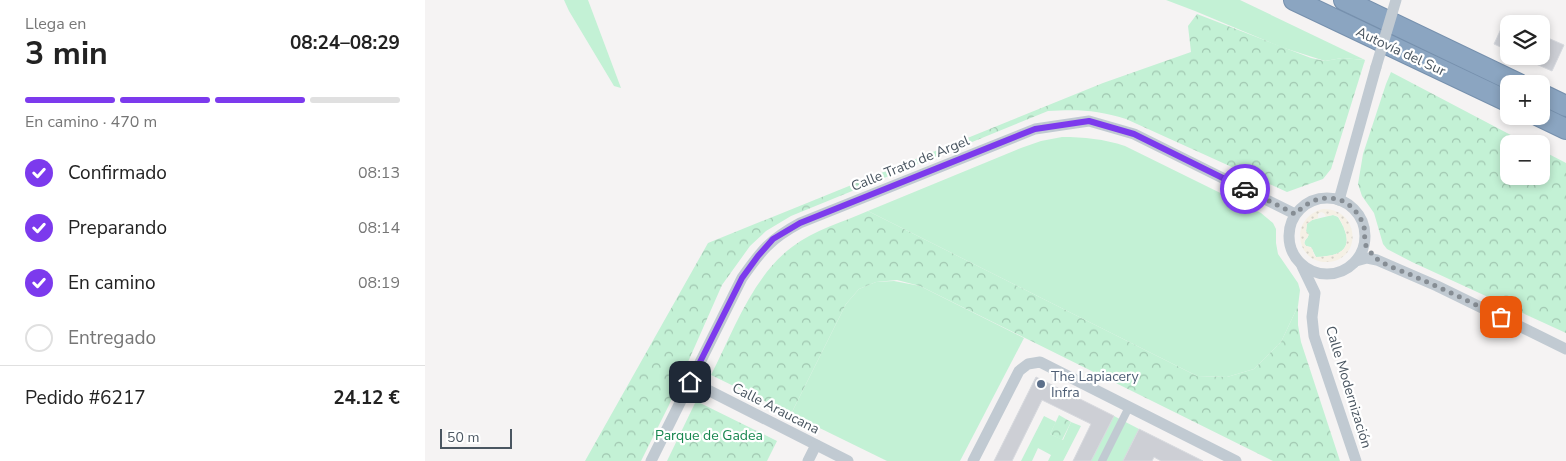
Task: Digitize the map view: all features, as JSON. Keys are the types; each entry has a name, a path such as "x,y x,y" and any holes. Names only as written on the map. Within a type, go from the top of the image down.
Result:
{"highway":[{"name":"Autovía del Sur","path":"1294,0 1500,98"},
{"name":"Autovía del Sur","path":"1344,0 1500,75"},
{"path":"1550,98 1566,106"},
{"path":"1550,121 1566,129"}],"street":[{"path":"1339,200 1396,0"},
{"name":"Calle Trato de Argel","path":"651,461 742,278 773,239 800,223 1035,129 1089,121 1134,134 1295,214"},
{"path":"1327,198 1339,200 1348,204 1359,217 1365,232 1365,242 1356,261 1349,267 1333,274 1315,293 1290,247 1288,236 1290,225 1295,214 1315,200 1327,198"},
{"path":"1365,242 1377,260"},
{"path":"1356,261 1367,258 1377,260 1437,286 1566,349"},
{"path":"1302,266 1317,273 1333,274"},
{"name":"Calle Modernización","path":"1315,293 1312,317 1315,336 1356,461"},
{"path":"973,461 1019,372 1028,364 1040,362 1236,461"},
{"name":"Calle Araucana","path":"690,382 847,461"},
{"path":"1102,461 1129,408"},
{"path":"808,461 816,445"}],"green space":[{"path":"564,0 588,0 621,88 614,86"},
{"path":"1166,0 1240,0 1365,60 1342,58 1325,61 1281,47"},
{"path":"1197,14 1311,58 1325,61 1342,58 1365,60 1331,169 1323,179 1287,192 1126,119 1088,111 1048,111 791,216 766,231 750,246 722,285 669,405 641,461 585,461 708,243 1103,83 1191,52 1188,26"},
{"path":"1391,72 1511,135 1500,135 1500,185 1550,185 1550,155 1566,163 1566,333 1412,262 1387,249 1383,244 1374,213 1362,196 1358,184 1363,154"},
{"path":"1062,137 1094,139 1125,146 1261,213 1273,223 1276,229 1278,254 1298,283 1300,290 1298,306 1281,342 1254,369 1227,377 1197,376 868,211 1021,148 1041,141"},
{"path":"868,211 1197,376 1227,377 1254,369 1281,342 1298,306 1298,325 1301,342 1340,461 1273,461 920,286 897,280 876,282 859,289 846,304 791,414 711,375 745,306 755,289 778,259 792,247 810,236"},
{"path":"1333,215 1338,217 1346,235 1347,242 1345,247 1335,254 1316,257 1311,247 1305,244 1305,240 1308,237 1306,231 1307,224 1312,220"},
{"path":"894,281 920,286 1024,338 960,461 887,461 791,414 846,304 859,289 876,282"},
{"name":"Parque de Gadea","path":"696,401 777,441 767,461 667,461"},
{"path":"1059,415 1071,422 1062,440 1050,434"},
{"path":"1044,416 1056,422 1050,434 1063,440 1071,422 1081,426 1063,461 1048,461 1051,455 1038,448 1032,461 1021,461"},
{"path":"1114,416 1139,429 1123,461 1091,461"}],"sand":[{"path":"1323,209 1336,211 1345,217 1350,225 1353,235 1351,244 1347,253 1339,259 1328,262 1317,261 1309,256 1303,248 1300,240 1301,230 1305,221 1312,214","holes":["1321,212 1326,216 1338,216 1347,241 1341,251 1327,256 1316,257 1312,248 1304,243 1309,235 1306,231 1307,224 1318,218 1318,214"]}],"building":[{"path":"1500,31 1500,47 1494,44"},
{"path":"1550,39 1564,45 1552,71 1538,65 1550,65"},
{"path":"1036,377 1114,416 1091,461 1073,461 1091,424 1042,400 1012,461 994,461"},
{"path":"1139,429 1203,461 1161,461 1154,457 1152,461 1123,461"}],"way so far":[{"path":"1245,189 1295,214 1315,200 1327,198 1348,204 1362,221 1365,242 1377,260 1501,317"}],"place":[{"name":"The Lapiacery Infra","path":"1041,384"}],"route":[{"path":"690,382 742,278 773,239 800,223 1035,129 1089,121 1134,134 1245,189"}]}
